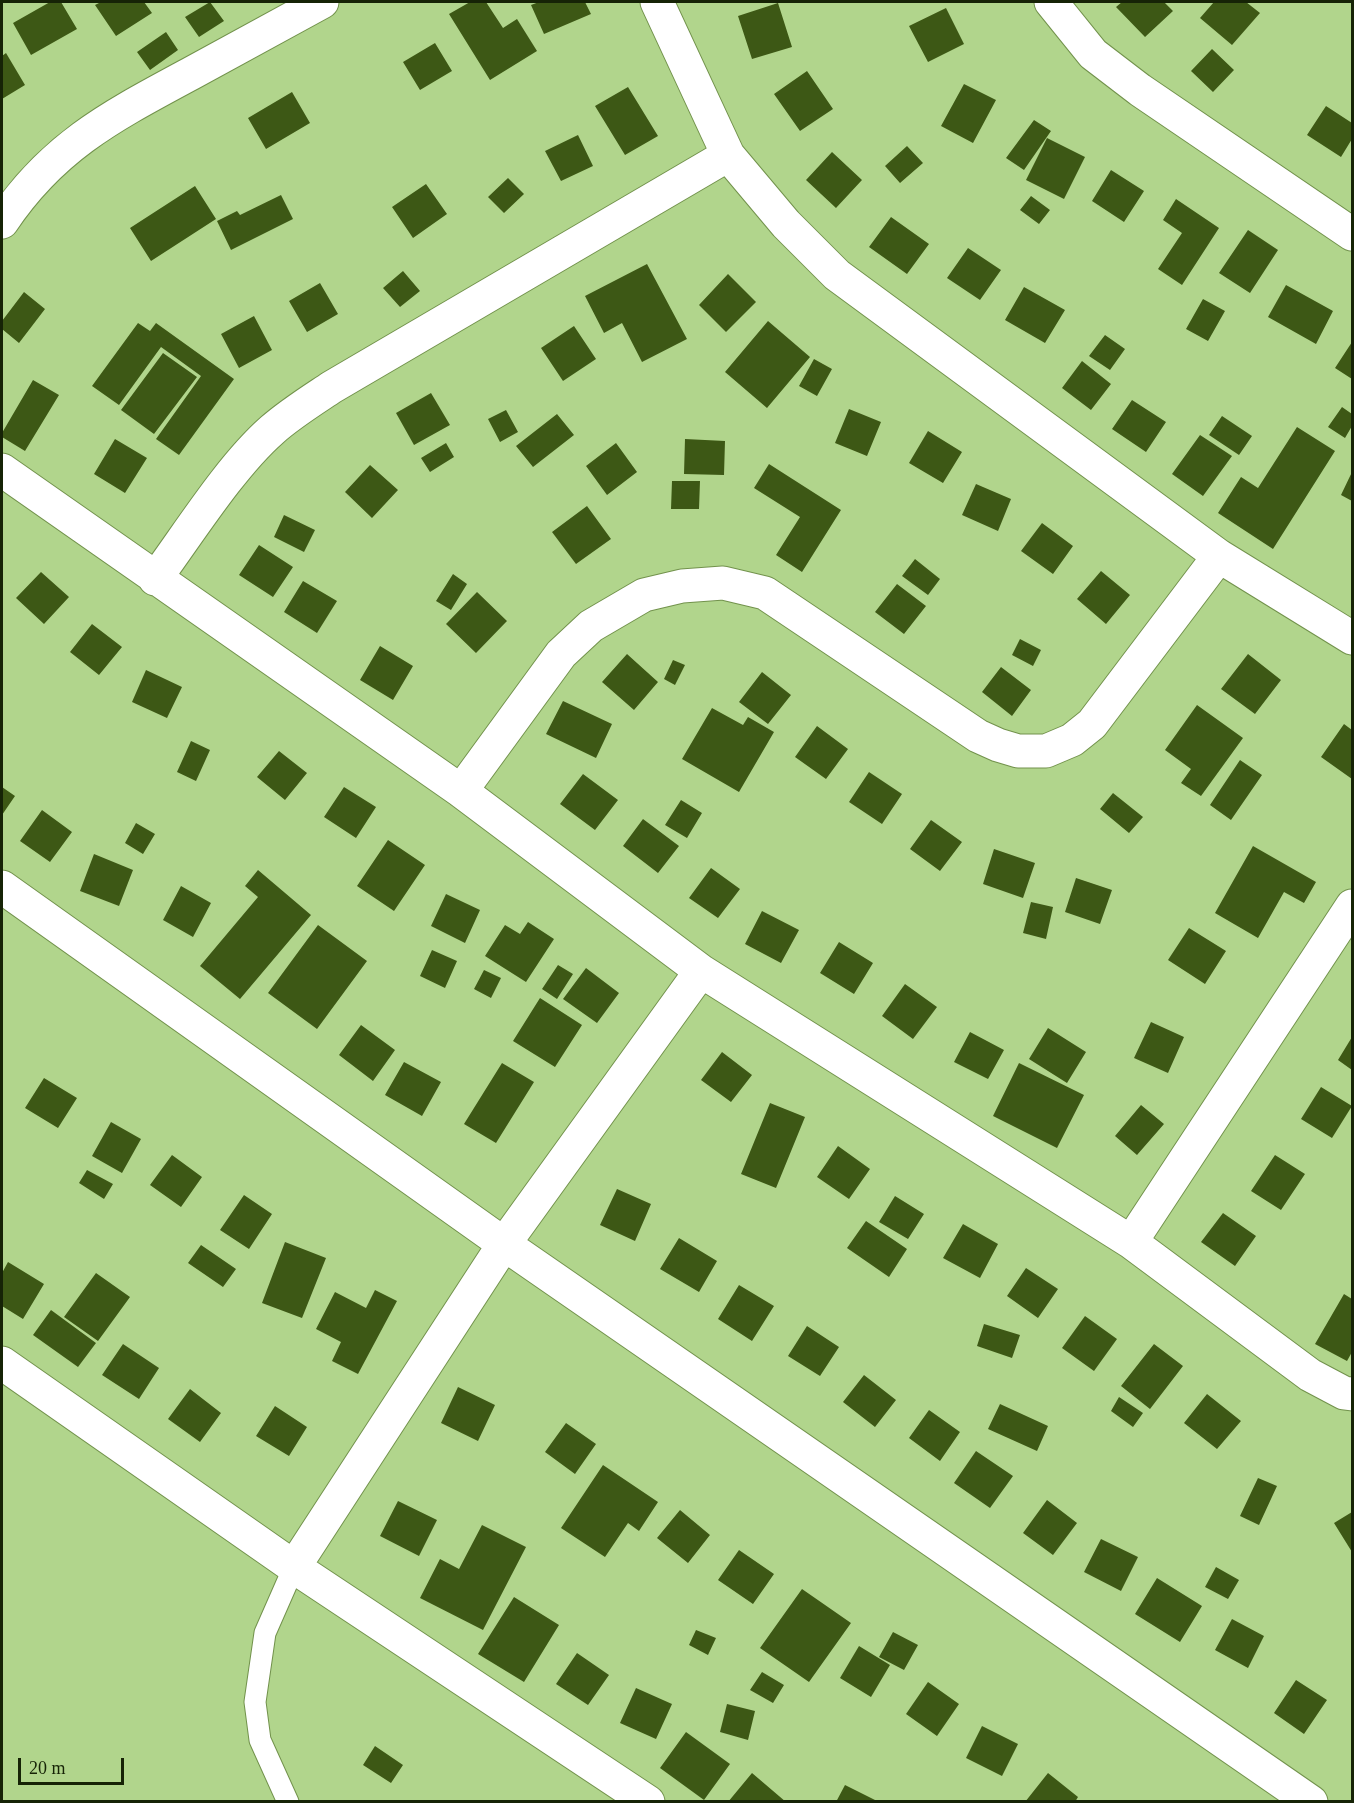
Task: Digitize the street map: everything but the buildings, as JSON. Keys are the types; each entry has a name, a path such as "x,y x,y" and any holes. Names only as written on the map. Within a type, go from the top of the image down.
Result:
{"street":[{"path":"2,222 14,203 50,163 86,133 322,2"},
{"path":"657,2 728,155 786,224 837,274 1218,556 1353,638"},
{"path":"1051,2 1093,54 1140,90 1353,234"},
{"path":"155,579 244,459 271,431 295,411 342,381 728,155"},
{"path":"2,470 461,791 701,970 1131,1242 1310,1375 1344,1393 1353,1394"},
{"path":"461,791 561,654 591,626 644,595 682,586 723,583 765,593 988,741 1018,751 1046,751 1072,740 1092,724 1218,556"},
{"path":"2,886 504,1244 1311,1802"},
{"path":"1131,1242 1353,906"},
{"path":"294,1567 504,1244 701,970"},
{"path":"2,1363 294,1567 648,1802"}],"lane":[{"path":"288,1802 260,1740 255,1702 265,1633 294,1567"}]}
